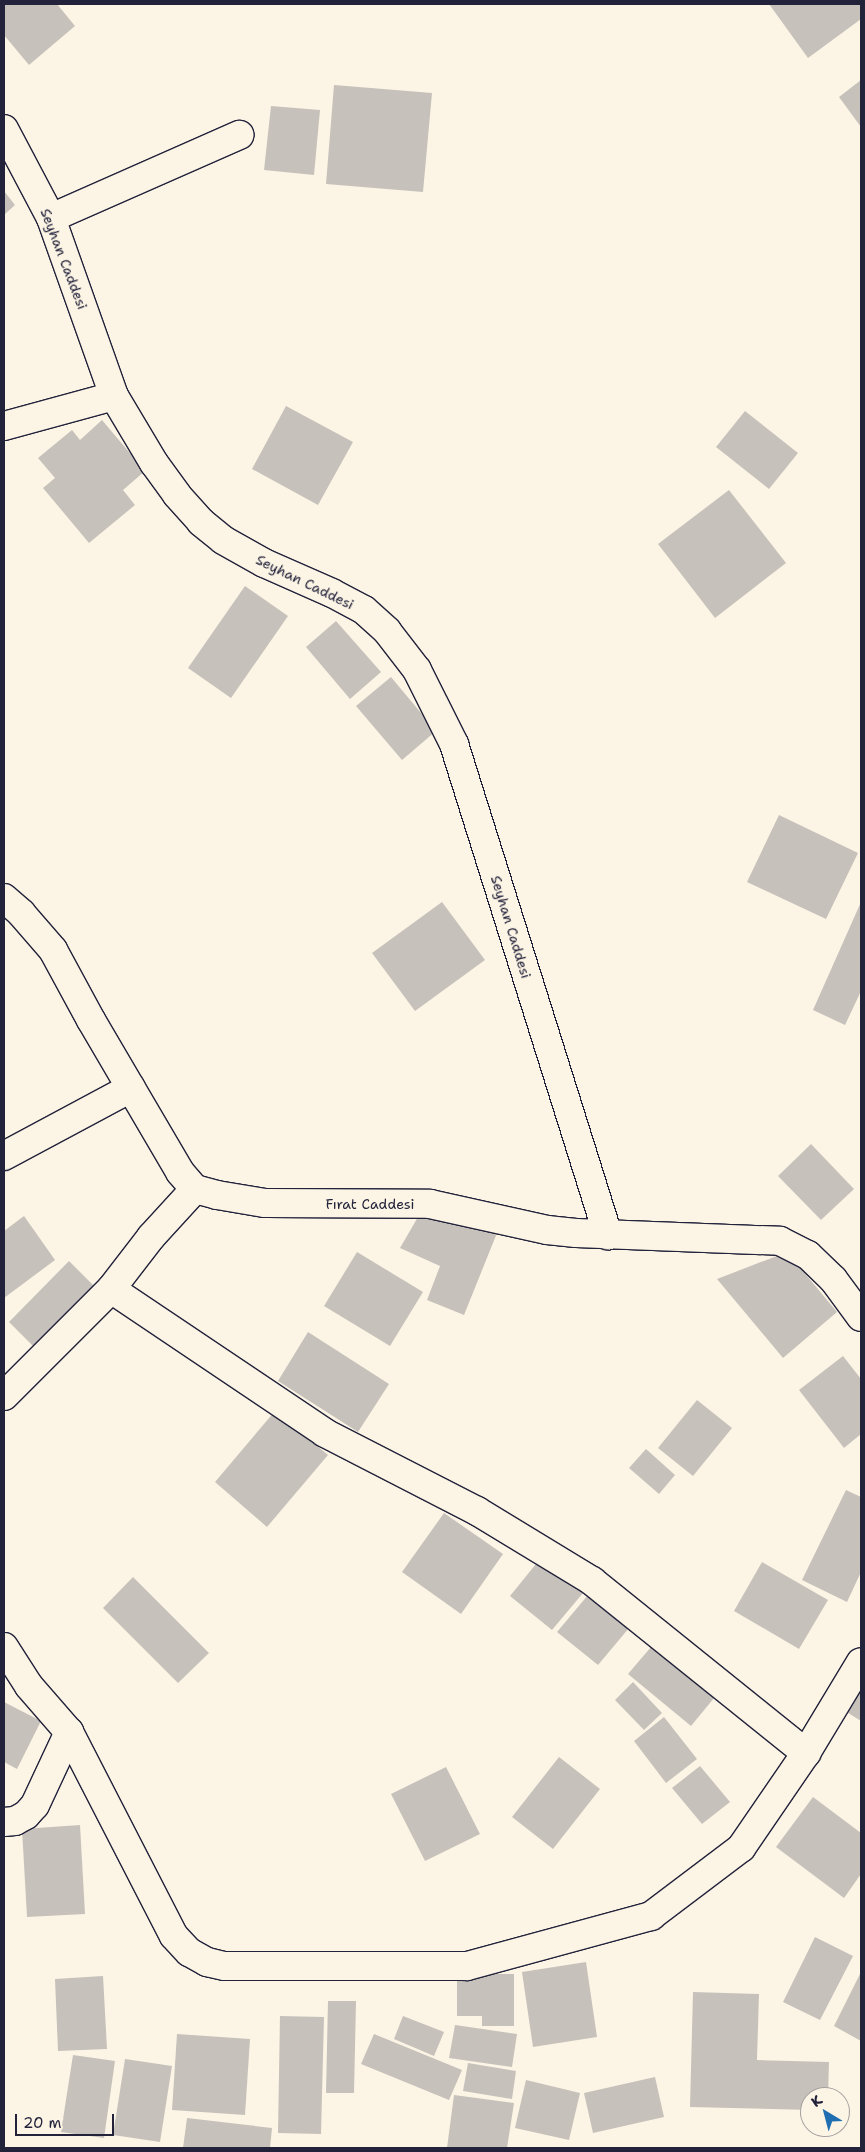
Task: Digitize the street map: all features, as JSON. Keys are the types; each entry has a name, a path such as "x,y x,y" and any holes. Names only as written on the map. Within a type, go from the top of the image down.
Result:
{"street":[{"name":"Seyhan Caddesi","path":"4,130 51,218 114,396 154,463 177,495 201,522 223,540 264,563 332,593 364,610 387,631 417,670 454,744 608,1235"},
{"path":"51,218 239,135"},
{"path":"4,426 114,396"},
{"path":"4,898 21,913 54,950 180,1172 195,1189 151,1237 111,1288 6,1391"},
{"path":"4,1156 131,1088"},
{"name":"Fırat Caddesi","path":"195,1189 217,1196 265,1203 430,1204 547,1230 608,1235 780,1241 808,1255 833,1279 861,1317"},
{"path":"111,1288 325,1433 477,1511 592,1581 806,1753"},
{"path":"4,1647 29,1686 69,1732 174,1936 189,1952 207,1962 225,1966 467,1966 651,1916 741,1848 806,1753 861,1662"},
{"path":"4,1822 16,1821 26,1815 35,1805 69,1732"}],"building":[{"path":"4,4 57,4 75,26 29,65 4,35"},
{"path":"769,4 861,4 861,19 808,58"},
{"path":"861,80 861,127 839,97"},
{"path":"334,85 432,93 423,192 326,184"},
{"path":"271,106 320,110 314,175 264,170"},
{"path":"4,191 15,205 4,215"},
{"path":"286,406 353,442 318,505 252,469"},
{"path":"745,411 798,453 769,489 716,447"},
{"path":"102,420 145,471 123,490 135,505 89,543 43,488 55,478 38,458 72,430 80,440"},
{"path":"729,490 786,563 715,618 658,544"},
{"path":"245,586 288,616 231,698 188,668"},
{"path":"336,621 381,672 350,699 306,647"},
{"path":"391,677 436,731 402,760 356,706"},
{"path":"779,815 858,853 826,919 747,882"},
{"path":"442,902 485,960 415,1011 372,953"},
{"path":"861,902 861,991 845,1025 813,1010"},
{"path":"811,1144 854,1189 821,1220 778,1176"},
{"path":"24,1216 55,1260 4,1298 4,1231"},
{"path":"418,1217 459,1218 497,1233 464,1315 427,1300 440,1266 400,1248"},
{"path":"357,1252 423,1292 390,1346 324,1306"},
{"path":"787,1252 837,1312 783,1358 717,1279"},
{"path":"69,1261 96,1288 36,1349 9,1322"},
{"path":"308,1332 389,1384 358,1432 278,1381"},
{"path":"843,1356 861,1379 861,1434 844,1448 799,1390"},
{"path":"697,1400 732,1428 693,1476 658,1448"},
{"path":"275,1411 328,1455 267,1527 215,1482"},
{"path":"646,1449 675,1475 659,1494 629,1468"},
{"path":"846,1490 861,1497 861,1572 847,1602 802,1580"},
{"path":"444,1513 503,1554 461,1614 402,1572"},
{"path":"540,1559 583,1593 552,1630 510,1596"},
{"path":"762,1562 828,1600 799,1649 734,1611"},
{"path":"133,1577 209,1653 178,1683 103,1608"},
{"path":"588,1595 629,1628 598,1665 557,1632"},
{"path":"657,1640 719,1692 691,1726 628,1674"},
{"path":"633,1682 662,1713 644,1730 615,1700"},
{"path":"861,1685 861,1721 845,1711"},
{"path":"4,1702 41,1721 17,1769 4,1762"},
{"path":"664,1717 697,1759 666,1783 634,1741"},
{"path":"559,1757 600,1789 553,1849 512,1817"},
{"path":"700,1766 730,1802 702,1824 672,1788"},
{"path":"446,1767 480,1834 425,1861 391,1794"},
{"path":"813,1797 861,1833 861,1874 844,1898 776,1847"},
{"path":"80,1825 85,1914 27,1917 22,1829"},
{"path":"815,1937 853,1956 820,2020 783,2002"},
{"path":"586,1962 597,2037 533,2047 522,1972"},
{"path":"861,1972 861,2041 834,2026"},
{"path":"457,1974 514,1974 514,2026 482,2026 482,2016 457,2016"},
{"path":"103,1976 107,2049 58,2051 55,1979"},
{"path":"693,1992 759,1994 757,2060 829,2062 828,2087 800,2087 800,2110 690,2107"},
{"path":"328,2001 356,2001 354,2093 326,2093"},
{"path":"280,2016 324,2017 321,2134 278,2133"},
{"path":"403,2016 444,2032 434,2056 394,2039"},
{"path":"455,2025 517,2034 512,2067 449,2058"},
{"path":"177,2034 250,2039 245,2115 172,2110"},
{"path":"374,2034 462,2070 449,2100 361,2064"},
{"path":"73,2055 115,2061 104,2138 61,2132"},
{"path":"125,2059 172,2066 160,2142 113,2135"},
{"path":"468,2063 516,2071 512,2099 463,2091"},
{"path":"655,2077 664,2117 593,2133 584,2093"},
{"path":"526,2080 580,2093 569,2140 515,2128"},
{"path":"454,2095 514,2103 507,2148 447,2148"},
{"path":"187,2118 272,2128 270,2148 183,2148"}]}
